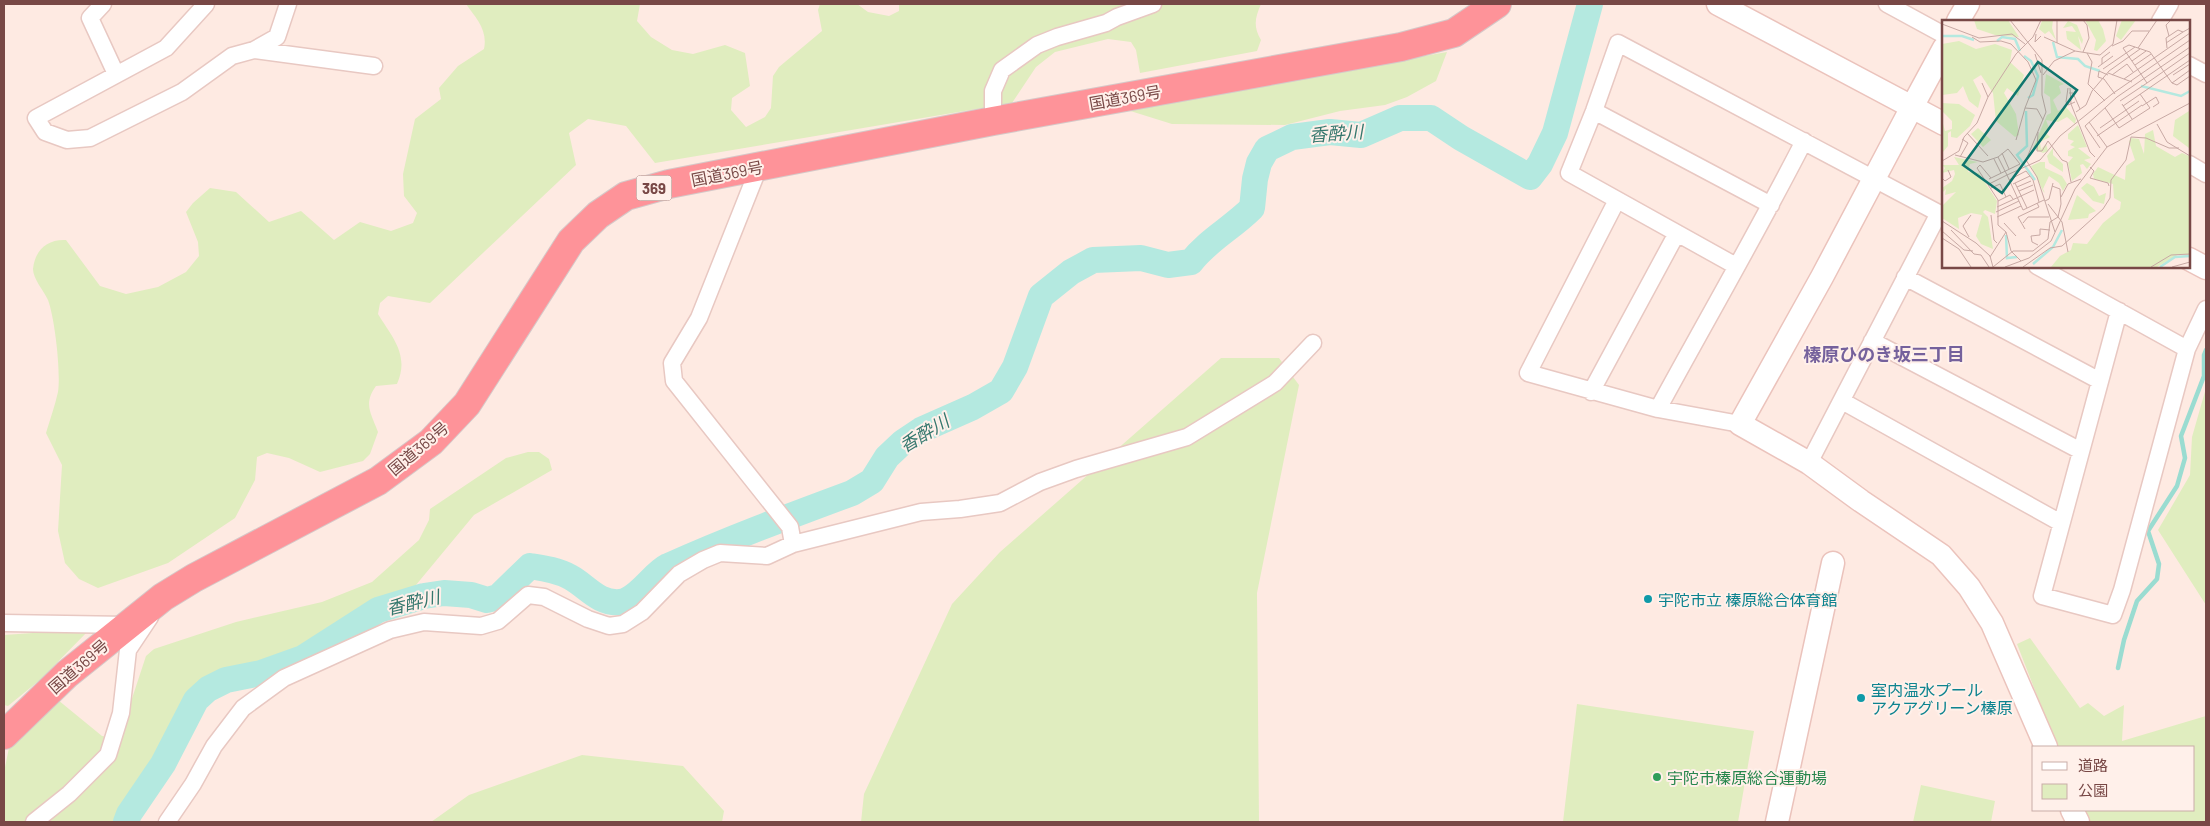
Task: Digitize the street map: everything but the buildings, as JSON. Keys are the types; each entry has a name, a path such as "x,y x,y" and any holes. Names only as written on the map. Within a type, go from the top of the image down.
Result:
{"highway":[{"name":"国道369号","path":"4,735 67,674 163,598 194,578 378,481 430,442 468,404 571,241 598,215 626,196 669,184 993,121 1401,46 1454,33 1497,4"}],"street":[{"path":"103,4 90,18 116,74"},
{"path":"206,4 166,48 36,118 45,132 68,140 90,138 182,92 232,56 254,50 277,37 288,4"},
{"path":"993,121 993,91 1002,70 1037,45 1106,23 1153,4"},
{"path":"1718,4 1942,123"},
{"path":"1886,4 1942,34"},
{"path":"1959,20 1968,4"},
{"path":"2161,20 2170,4"},
{"path":"1736,266 1569,173 1594,111 1618,43 1941,214 1809,463"},
{"path":"254,50 374,66"},
{"path":"1740,424 1875,179 1942,52"},
{"path":"2190,66 2206,74"},
{"path":"1594,111 1771,205"},
{"path":"1658,408 1771,205 1804,141"},
{"path":"2190,165 2206,174"},
{"path":"759,167 698,318 672,363 674,381 790,527 793,544"},
{"path":"1617,200 1528,374 1658,408 1740,424 1809,463 1941,555 1969,587 1992,623 2046,746"},
{"path":"1591,392 1677,233"},
{"path":"2190,260 2206,268"},
{"path":"2041,268 2187,348"},
{"path":"1906,277 2100,381"},
{"path":"2119,311 2042,596 2113,615 2122,590 2187,348 2206,309"},
{"path":"1872,341 2081,451"},
{"path":"167,822 194,784 214,746 243,708 284,678 390,630 424,622 481,626 498,620 528,595 544,597 588,619 609,626 623,624 642,612 679,574 703,560 720,553 767,556 793,544 921,512 1000,503 1040,482 1076,469 1187,437 1275,383 1313,343"},
{"path":"1842,400 2061,523"},
{"path":"1777,822 1833,563"},
{"path":"34,822 69,794 108,755 121,713 128,650 163,598"},
{"path":"4,623 127,625"}],"green space":[{"path":"466,4 640,4 637,21 651,37 672,50 693,54 725,45 745,53 750,86 732,98 731,110 746,127 765,117 771,108 773,76 779,67 822,31 818,10 820,4 857,4 868,12 889,16 899,11 899,4 1261,4 1256,22 1261,40 1257,51 1140,73 1136,50 1131,42 1108,39 1055,52 1036,67 1012,103 655,163 626,126 588,119 569,133 576,165 430,303 388,296 380,303 378,314 398,347 401,364 400,374 397,384 376,386 372,392 369,403 378,432 370,454 363,461 320,472 289,458 267,453 257,457 255,480 235,518 168,563 98,588 79,579 65,563 58,531 62,465 46,433 58,392 59,372 51,309 33,273 34,262 39,251 53,241 66,240 100,286 126,294 158,287 186,272 199,256 198,242 186,212 210,188 236,192 269,222 301,211 334,240 360,222 391,231 413,223 417,213 404,196 403,174 415,119 441,99 439,88 458,66 484,49 483,30"},
{"path":"1447,52 1436,81 1407,97 1385,105 1340,111 1285,125 1172,124 1124,109"},
{"path":"1221,358 1279,358 1299,385 1257,593 1259,822 861,822 864,794 952,604 1000,552"},
{"path":"2206,388 2206,605 2158,530 2190,475 2192,437"},
{"path":"528,452 539,452 549,459 552,470 474,515 411,591 358,615 294,653 196,685 187,692 154,762 121,822 4,822 4,772 10,743 58,700 102,736 119,738 146,656 154,649 236,622 322,602 372,582 419,540 429,520 430,509 506,458"},
{"path":"90,629 41,679 8,706 4,705 4,635"},
{"path":"2030,638 2080,708 2088,703 2104,716 2124,705 2122,741 2206,716 2206,822 2086,822 2082,811 2195,811 2195,746 2057,746 2017,644"},
{"name":"宇陀市榛原総合運動場","path":"1577,704 1754,731 1738,822 1563,822"},
{"path":"582,755 683,766 724,811 722,822 431,822 469,795"},
{"path":"1921,785 1995,801 1991,822 1913,822"}],"waterway":[{"name":"香酔川","path":"126,822 129,814 163,764 196,700 208,689 226,680 261,673 303,658 378,610 424,596 444,593 471,595 487,600 498,597 530,566 561,573 605,600 620,602 633,597 668,566 736,537 852,493 872,481 887,457 903,442 921,430 973,407 1001,391 1015,367 1041,296 1071,272 1093,260 1141,258 1168,265 1191,262 1205,247 1252,208 1259,163 1267,149 1292,137 1330,132 1361,135 1400,118 1431,118 1461,138 1530,177 1540,164 1555,133 1590,4"},
{"path":"2118,668 2124,640 2137,601 2157,579 2159,564 2148,531 2177,486 2185,458 2181,436 2204,376 2204,355 2206,350"}],"place":[{"name":"宇陀市立 榛原総合体育館","path":"1648,599"},
{"name":"室内温水プール アクアグリーン榛原","path":"1861,698"},
{"name":"宇陀市榛原総合運動場","path":"1657,777"}],"district":[{"name":"榛原ひのき坂三丁目","path":"1884,354"}]}
